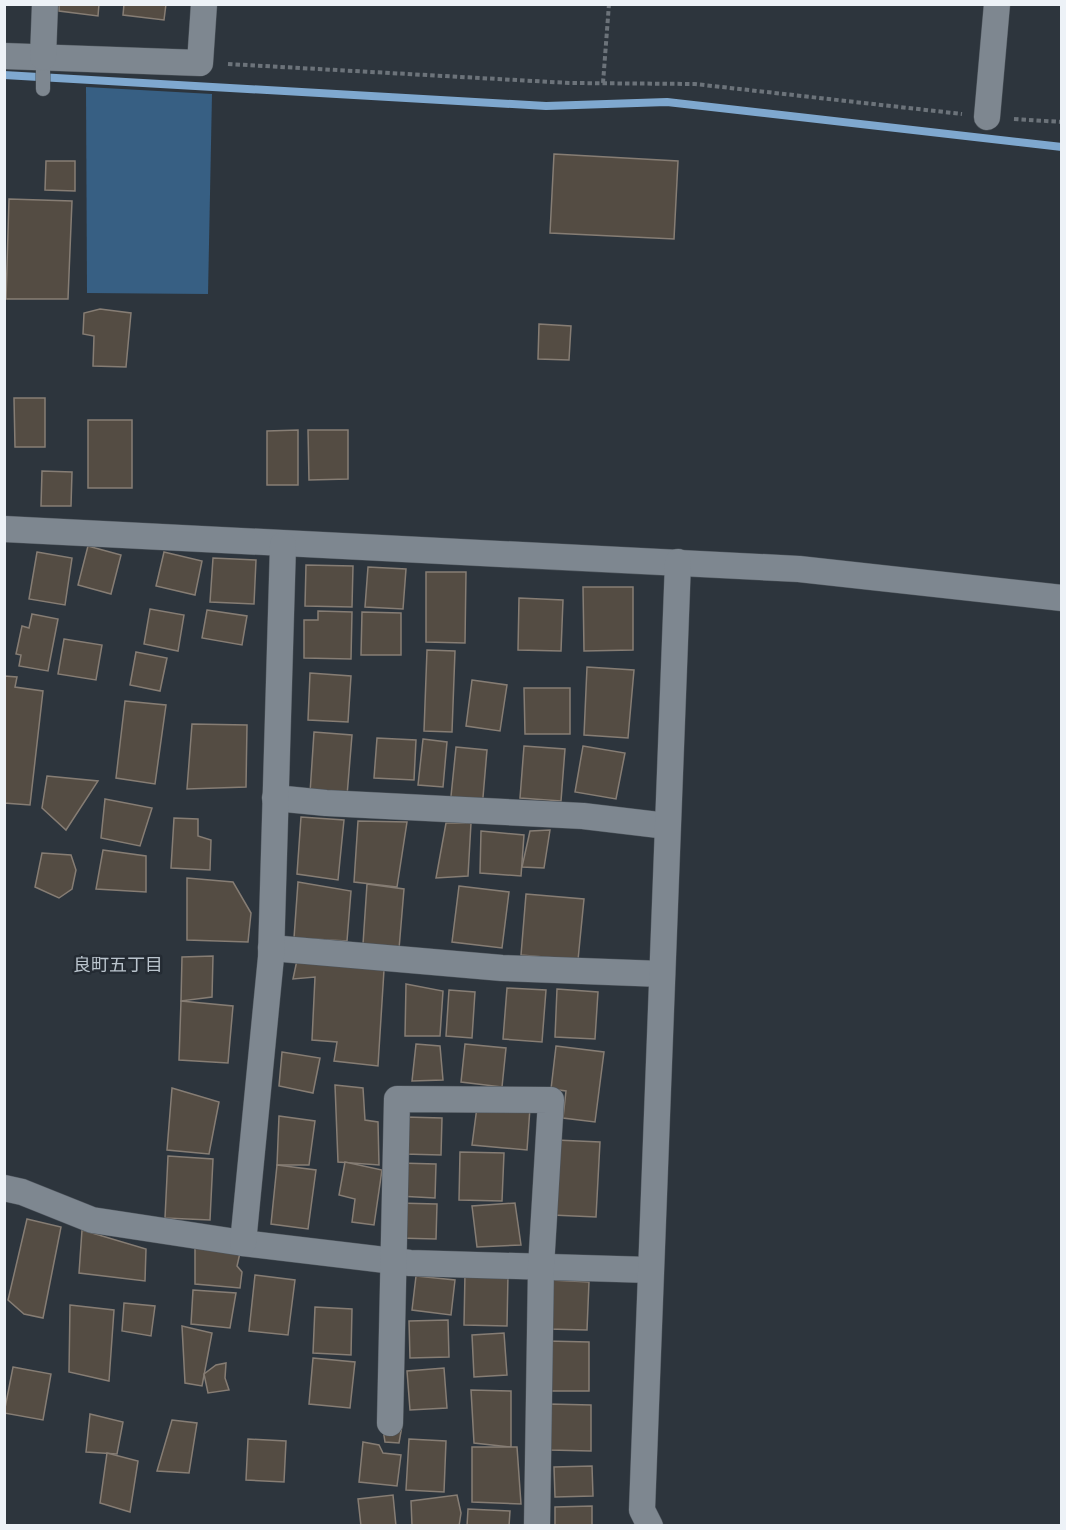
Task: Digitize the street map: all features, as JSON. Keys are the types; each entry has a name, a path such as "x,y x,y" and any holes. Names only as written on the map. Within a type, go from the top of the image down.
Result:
{"street":[{"path":"43,59 45,4"},
{"path":"4,56 200,63 204,4"},
{"path":"987,117 997,4"},
{"path":"4,529 283,545 800,569 1062,598"},
{"path":"243,1242 271,948 283,545"},
{"path":"650,1526 642,1510 678,562"},
{"path":"275,798 326,803 583,816 667,826"},
{"path":"271,948 502,968 662,974"},
{"path":"390,1424 397,1099 551,1100 541,1267 537,1526"},
{"path":"4,1188 22,1192 92,1220 243,1242 395,1261 650,1270"}],"lane":[{"path":"43,59 43,89"}],"path":[{"path":"603,83 609,4"},
{"path":"200,63 603,83 695,84 987,117 1062,122"}],"shaded area":[{"path":"86,87 212,94 208,294 87,293"}],"building":[{"path":"59,4 99,4 98,16 59,11"},
{"path":"124,4 166,4 164,20 123,15"},
{"path":"554,154 678,161 674,239 550,233"},
{"path":"46,161 75,161 75,191 45,190"},
{"path":"9,199 72,201 68,299 6,299"},
{"path":"100,309 131,313 126,367 93,366 94,336 83,334 84,313"},
{"path":"539,324 571,326 569,360 538,359"},
{"path":"14,398 45,398 45,447 15,447"},
{"path":"88,420 132,420 132,488 88,488"},
{"path":"298,430 298,485 267,485 267,431"},
{"path":"308,430 348,430 348,479 309,480"},
{"path":"42,471 72,472 71,506 41,506"},
{"path":"88,546 121,555 111,594 78,585"},
{"path":"37,552 72,558 65,605 29,599"},
{"path":"164,552 202,561 195,595 156,586"},
{"path":"213,558 256,560 254,604 210,602"},
{"path":"306,565 353,566 352,607 305,606"},
{"path":"368,567 406,569 403,609 365,607"},
{"path":"426,572 466,572 465,643 426,642"},
{"path":"583,587 633,587 633,650 584,651"},
{"path":"519,598 563,600 561,651 518,650"},
{"path":"150,609 184,615 178,651 144,644"},
{"path":"207,610 247,616 242,645 202,638"},
{"path":"318,611 352,612 351,659 304,658 304,620 318,620"},
{"path":"362,612 401,613 401,655 361,655"},
{"path":"32,614 58,619 48,671 19,666 21,655 16,654 22,626 29,628"},
{"path":"64,639 102,645 96,680 58,674"},
{"path":"427,650 455,651 452,732 424,731"},
{"path":"136,652 167,658 160,691 130,685"},
{"path":"587,667 634,670 628,738 584,735"},
{"path":"310,673 351,676 348,722 308,720"},
{"path":"4,676 17,677 15,687 43,691 30,805 4,803"},
{"path":"472,680 507,685 500,731 466,726"},
{"path":"524,688 570,688 570,734 525,734"},
{"path":"125,701 166,705 155,784 116,778"},
{"path":"192,724 247,725 246,787 187,789"},
{"path":"314,732 352,735 347,796 310,793"},
{"path":"377,738 416,740 414,780 374,778"},
{"path":"423,739 447,742 443,787 418,785"},
{"path":"524,746 565,749 561,801 520,798"},
{"path":"583,746 625,753 616,799 575,792"},
{"path":"456,747 487,750 482,809 450,806"},
{"path":"47,776 98,781 66,830 42,808"},
{"path":"105,799 152,808 140,846 101,838"},
{"path":"301,817 344,820 338,880 297,874"},
{"path":"174,818 198,819 198,836 211,840 210,870 171,868"},
{"path":"358,821 407,822 397,887 354,882"},
{"path":"446,823 471,823 468,876 436,878"},
{"path":"550,830 544,868 522,867 530,831"},
{"path":"481,831 524,835 521,876 480,873"},
{"path":"103,850 146,856 146,892 96,889"},
{"path":"42,853 71,855 76,870 72,889 59,898 35,887"},
{"path":"187,878 233,882 251,913 248,942 187,940"},
{"path":"298,882 351,891 347,941 294,938"},
{"path":"367,884 404,889 399,949 363,944"},
{"path":"459,886 509,892 502,948 452,942"},
{"path":"526,894 584,899 578,960 521,955"},
{"path":"213,956 212,997 181,1001 182,957"},
{"path":"297,960 384,970 378,1066 334,1061 337,1042 312,1040 315,977 293,979"},
{"path":"406,984 443,991 440,1036 405,1036"},
{"path":"507,988 546,990 542,1042 503,1039"},
{"path":"557,989 598,992 595,1039 555,1037"},
{"path":"449,990 475,992 472,1038 446,1036"},
{"path":"181,1001 233,1006 228,1063 179,1060"},
{"path":"416,1044 440,1046 443,1080 412,1081"},
{"path":"465,1044 506,1048 502,1087 461,1082"},
{"path":"556,1046 604,1052 595,1122 563,1118 566,1091 551,1089"},
{"path":"282,1052 320,1058 313,1093 279,1086"},
{"path":"335,1085 363,1088 365,1120 378,1122 379,1165 338,1162"},
{"path":"172,1088 219,1102 209,1154 167,1150"},
{"path":"477,1107 530,1108 527,1150 472,1145"},
{"path":"279,1116 315,1121 309,1165 277,1165"},
{"path":"405,1117 442,1118 441,1155 404,1154"},
{"path":"556,1140 600,1142 596,1217 552,1215"},
{"path":"460,1152 504,1153 502,1201 459,1200"},
{"path":"168,1156 213,1159 210,1220 165,1218"},
{"path":"345,1162 382,1170 374,1225 352,1222 355,1199 339,1195"},
{"path":"399,1163 436,1164 435,1198 398,1196"},
{"path":"277,1165 316,1170 308,1229 271,1224"},
{"path":"397,1203 437,1204 436,1239 396,1238"},
{"path":"515,1203 521,1245 477,1247 472,1206"},
{"path":"27,1219 61,1227 43,1318 24,1314 8,1300"},
{"path":"82,1230 146,1249 145,1281 79,1273"},
{"path":"195,1244 240,1253 237,1266 242,1272 240,1288 195,1284"},
{"path":"465,1273 508,1274 507,1326 464,1325"},
{"path":"255,1275 295,1280 288,1335 249,1331"},
{"path":"416,1276 455,1280 451,1315 412,1310"},
{"path":"551,1280 589,1282 587,1330 548,1329"},
{"path":"193,1290 236,1293 230,1328 191,1324"},
{"path":"124,1303 155,1306 151,1336 122,1331"},
{"path":"70,1305 114,1310 109,1381 69,1372"},
{"path":"315,1307 352,1309 351,1355 313,1353"},
{"path":"448,1320 449,1357 410,1358 409,1321"},
{"path":"182,1326 212,1333 202,1386 185,1383"},
{"path":"504,1333 507,1375 474,1377 472,1335"},
{"path":"547,1341 589,1342 589,1391 547,1391"},
{"path":"313,1358 355,1362 350,1408 309,1404"},
{"path":"226,1363 225,1378 229,1390 208,1393 204,1374 216,1365"},
{"path":"13,1367 51,1374 43,1420 4,1413"},
{"path":"444,1368 447,1408 410,1410 407,1371"},
{"path":"471,1390 511,1391 511,1447 474,1443"},
{"path":"549,1404 591,1405 591,1451 549,1450"},
{"path":"90,1414 123,1422 117,1454 86,1452"},
{"path":"172,1420 197,1423 189,1473 157,1471"},
{"path":"382,1423 402,1426 399,1443 385,1442"},
{"path":"248,1439 286,1441 284,1482 246,1480"},
{"path":"409,1439 446,1441 444,1492 406,1490"},
{"path":"363,1442 379,1445 383,1453 401,1455 397,1486 359,1482"},
{"path":"472,1447 517,1447 521,1504 472,1502"},
{"path":"107,1453 138,1461 130,1512 100,1503"},
{"path":"592,1466 593,1496 555,1497 554,1467"},
{"path":"393,1495 396,1526 361,1526 358,1499"},
{"path":"457,1495 461,1513 459,1526 412,1526 411,1501"},
{"path":"592,1506 592,1526 555,1526 555,1507"},
{"path":"468,1509 510,1511 509,1526 467,1526"}],"waterway":[{"path":"4,75 546,106 667,102 1062,147"}],"district":[{"name":"良町五丁目","path":"118,965"}]}
